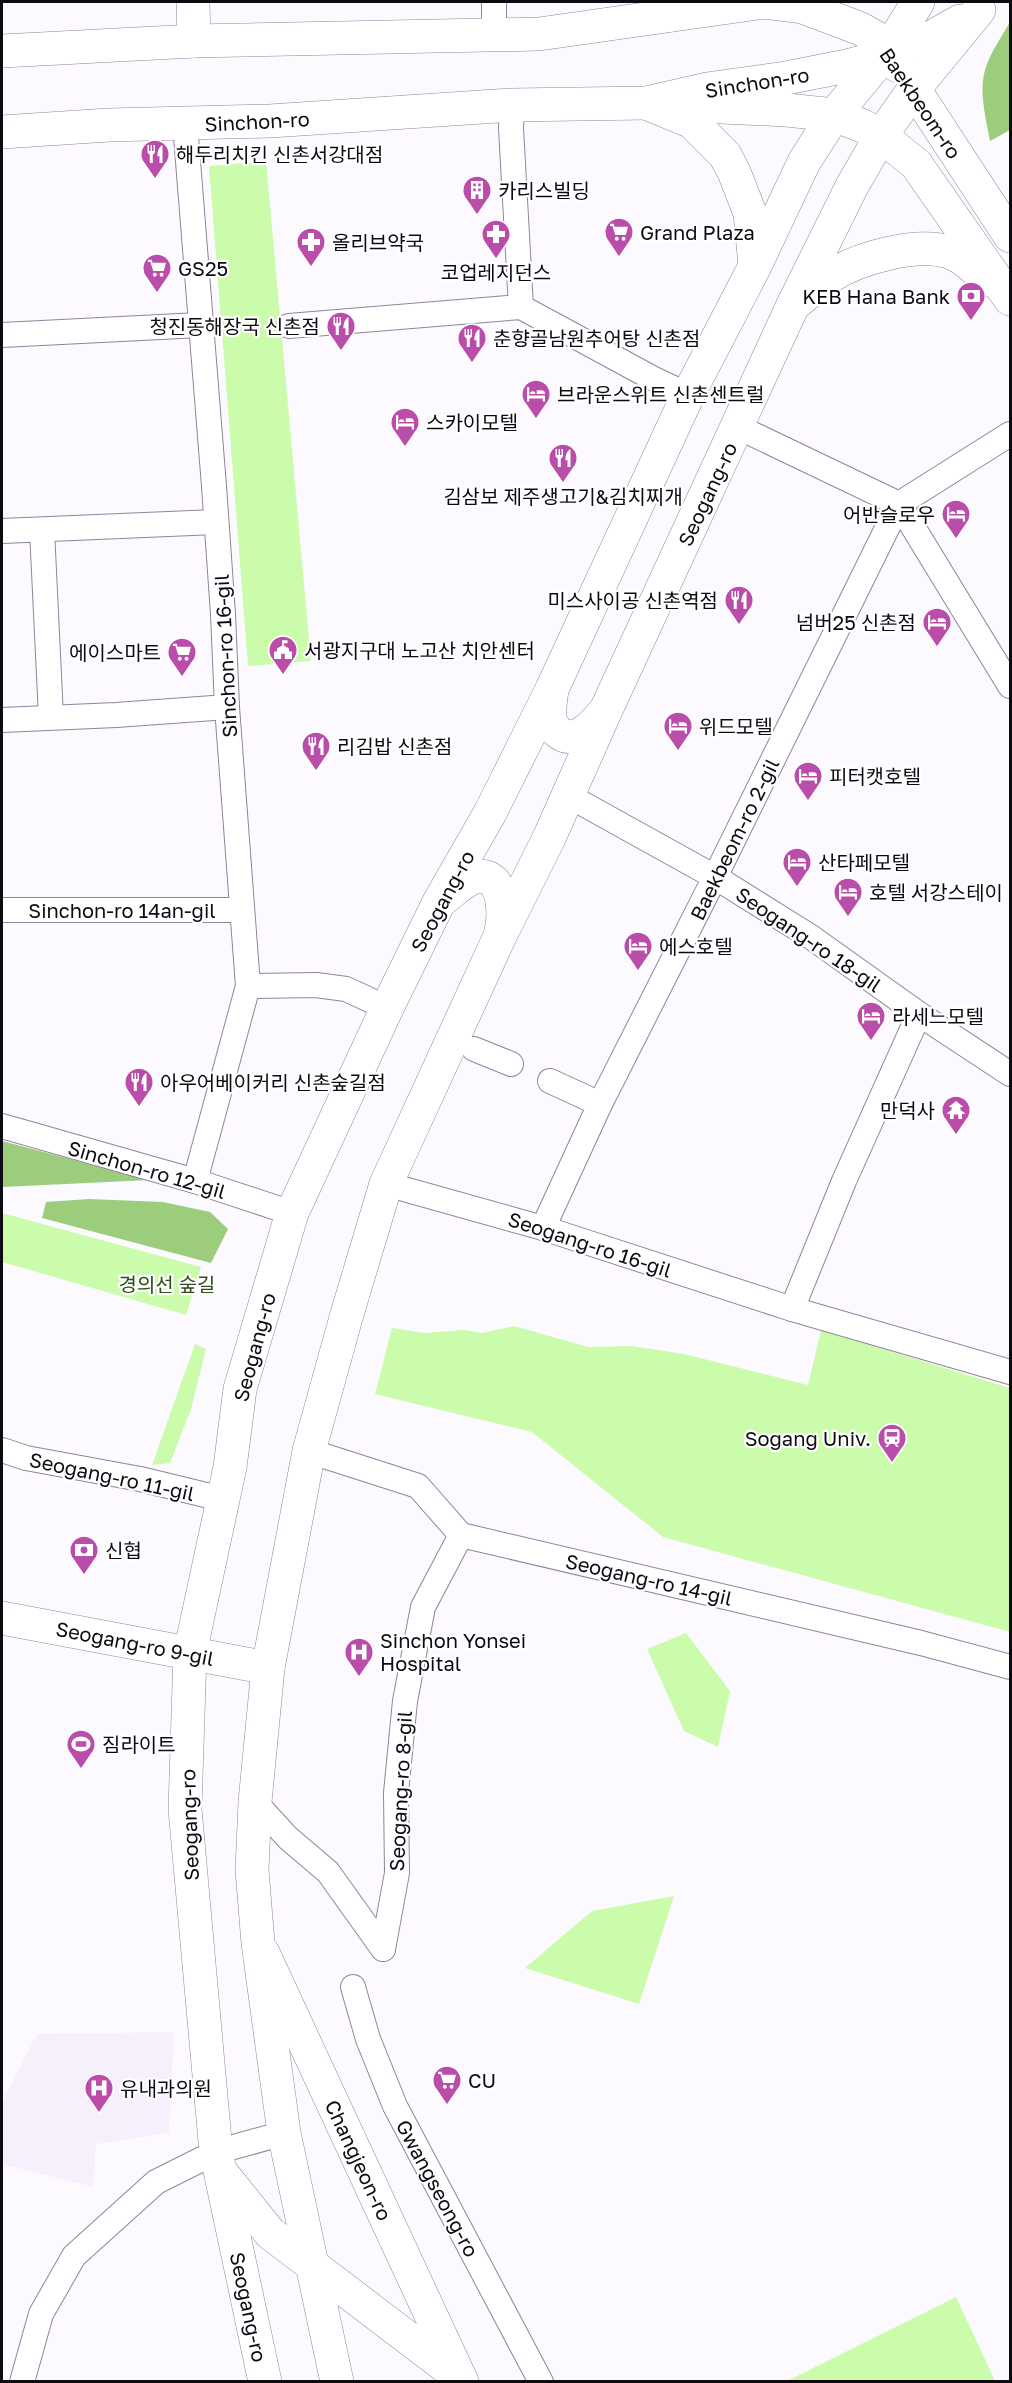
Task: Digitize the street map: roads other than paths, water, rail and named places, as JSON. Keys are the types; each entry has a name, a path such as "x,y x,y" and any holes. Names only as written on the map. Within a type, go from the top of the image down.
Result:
{"main road":[{"path":"193,2 194,41"},
{"path":"2,51 194,41 539,34 692,8 765,2"},
{"name":"Baekbeom-ro","path":"765,2 803,7 875,37 888,50 1011,236"},
{"name":"Seogang-ro","path":"265,2382 219,2162 185,1809 190,1653 230,1467 240,1389 292,1212 387,1008 439,902 490,813 552,688 688,395 755,266 804,162 834,115 888,50 918,2"},
{"path":"914,89 982,6"},
{"name":"Sinchon-ro","path":"2,132 99,126 270,121 512,105 646,103 707,89 786,78 866,61 888,50 916,46 982,6"},
{"name":"Seogang-ro","path":"337,2382 284,2133 258,1943 252,1870 255,1802 268,1668 309,1451 386,1184 500,936 569,796 606,710 793,305 852,186 881,136 914,89"},
{"path":"646,103 692,122 725,155 750,213 755,266"},
{"name":"Baekbeom-ro","path":"646,103 787,110 834,115 863,126 881,136 916,164 1011,298"},
{"path":"793,305 830,276 851,266 881,255 910,250 931,250 950,252 973,265 1011,306"},
{"path":"552,688 550,718 554,728 562,736 571,738 586,731 606,710"},
{"path":"439,902 469,880 479,877 487,878 498,887 502,898 505,915 500,936"},
{"name":"Seogang-ro 9-gil","path":"2,1618 268,1668"},
{"name":"Changjeon-ro","path":"258,1943 461,2379"},
{"name":"Changjeon-ro","path":"219,2162 270,2233 461,2379"}],"street":[{"path":"494,2 494,36"},
{"path":"512,105 511,128 521,307"},
{"name":"Sinchon-ro 16-gil","path":"185,124 223,614 226,707 248,986 195,1181"},
{"path":"289,326 521,307 688,395"},
{"path":"2,335 200,325"},
{"path":"738,427 899,504 1011,686"},
{"path":"899,504 1011,434"},
{"name":"Baekbeom-ro 2-gil","path":"543,1228 600,1104 899,504"},
{"path":"2,531 216,522"},
{"path":"42,530 51,717"},
{"path":"2,720 226,707"},
{"name":"Seogang-ro 18-gil","path":"569,796 715,877 811,937 919,1014 1011,1074"},
{"name":"Sinchon-ro 14an-gil","path":"2,910 242,910"},
{"path":"248,986 316,985 346,988 387,1008"},
{"path":"792,1310 844,1181 919,1014"},
{"path":"474,1049 511,1064"},
{"path":"550,1081 600,1104"},
{"name":"Sinchon-ro 12-gil","path":"2,1126 195,1181 292,1212"},
{"name":"Seogang-ro 16-gil","path":"386,1184 543,1228 792,1310 1011,1372"},
{"name":"Seogang-ro 11-gil","path":"2,1450 26,1458 140,1479 222,1499"},
{"path":"309,1451 418,1486 461,1535"},
{"name":"Seogang-ro 14-gil","path":"461,1535 921,1643 1011,1667"},
{"name":"Seogang-ro 8-gil","path":"255,1802 288,1838 328,1872 383,1949 397,1873 396,1793 407,1690 423,1606 461,1535"},
{"name":"Gwangseong-ro","path":"353,1987 368,2039 395,2106 541,2382"},
{"path":"22,2382 41,2314 74,2256 156,2182 219,2162 284,2133"}],"place":[{"name":"해두리치킨 신촌서강대점","path":"155,180"},
{"name":"카리스빌딩","path":"477,216"},
{"name":"Grand Plaza","path":"619,258"},
{"name":"코업레지던스","path":"496,260"},
{"name":"올리브약국","path":"311,268"},
{"name":"GS25","path":"157,294"},
{"name":"KEB Hana Bank","path":"971,322"},
{"name":"청진동해장국 신촌점","path":"341,352"},
{"name":"춘향골남원추어탕 신촌점","path":"472,364"},
{"name":"브라운스위트 신촌센트럴","path":"536,420"},
{"name":"스카이모텔","path":"405,448"},
{"name":"김삼보 제주생고기&김치찌개","path":"563,484"},
{"name":"어반슬로우","path":"956,540"},
{"name":"미스사이공 신촌역점","path":"739,626"},
{"name":"넘버25 신촌점","path":"937,648"},
{"name":"서광지구대 노고산 치안센터","path":"283,676"},
{"name":"에이스마트","path":"182,678"},
{"name":"위드모텔","path":"678,752"},
{"name":"리김밥 신촌점","path":"316,772"},
{"name":"피터캣호텔","path":"808,802"},
{"name":"산타페모텔","path":"797,888"},
{"name":"호텔 서강스테이","path":"848,918"},
{"name":"에스호텔","path":"638,972"},
{"name":"라세느모텔","path":"871,1042"},
{"name":"아우어베이커리 신촌숲길점","path":"139,1108"},
{"name":"만덕사","path":"956,1136"},
{"name":"Sogang Univ.","path":"892,1464"},
{"name":"신협","path":"84,1576"},
{"name":"Sinchon Yonsei Hospital","path":"359,1678"},
{"name":"짐라이트","path":"81,1770"},
{"name":"CU","path":"447,2106"},
{"name":"유내과의원","path":"99,2114"}],"park label":[{"name":"경의선 숲길","path":"167,1284"}]}
